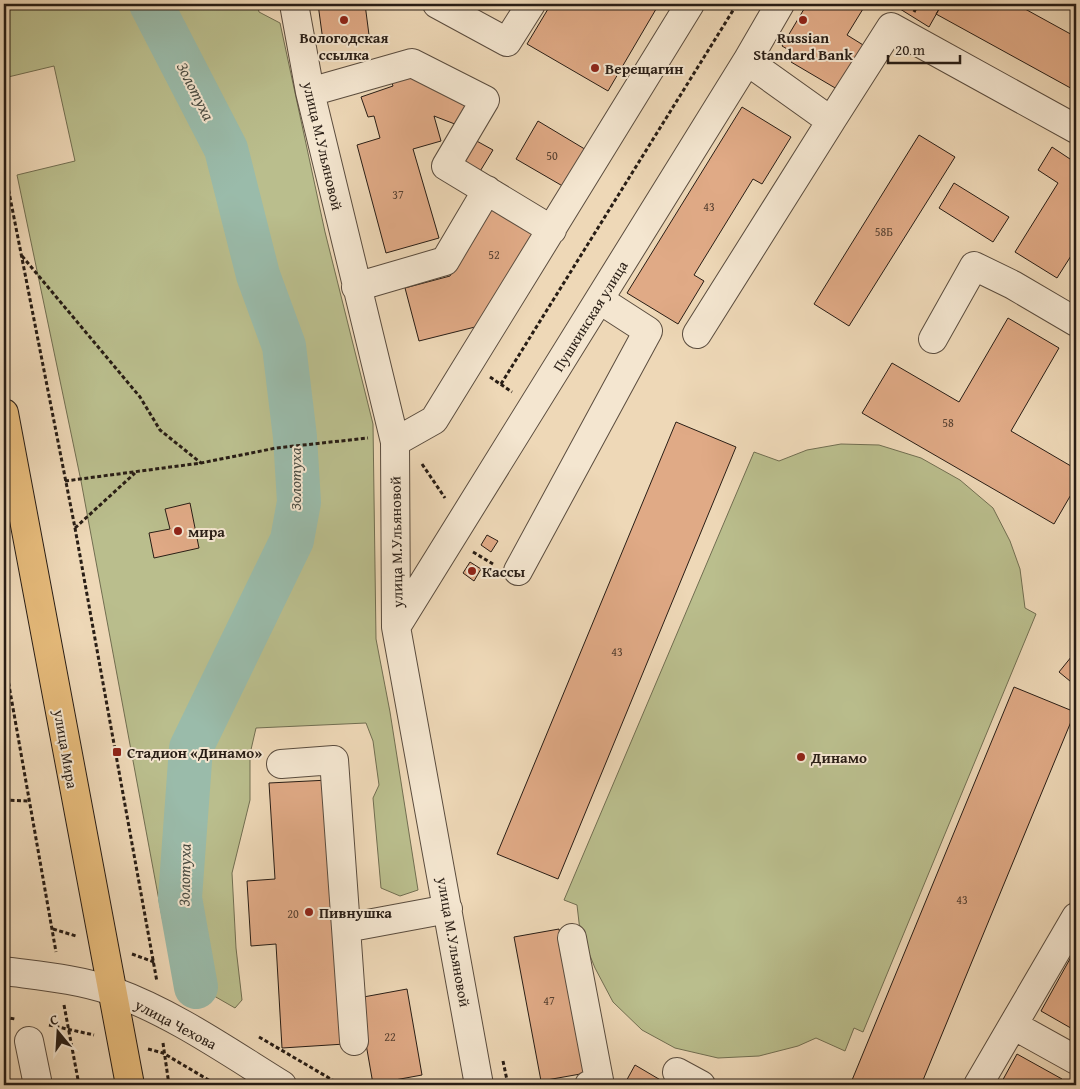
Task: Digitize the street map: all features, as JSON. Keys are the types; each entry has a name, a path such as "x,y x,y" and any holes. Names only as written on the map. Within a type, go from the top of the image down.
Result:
{"main road":[{"name":"улица Мира","path":"4,413 130,1085"}],"street":[{"name":"улица М.Ульяновой","path":"294,4 310,92 395,442 396,627 480,1085"},
{"path":"437,4 508,42 531,4"},
{"path":"395,442 434,420 690,4"},
{"name":"Пушкинская улица","path":"396,627 600,300 780,4"},
{"path":"697,334 891,26 1076,130"},
{"path":"747,61 831,121"},
{"path":"310,92 412,63 485,100 441,175 487,190 552,230"},
{"path":"356,287 445,261 487,190"},
{"path":"934,339 974,266 1013,285 1076,322"},
{"path":"509,569 648,331 600,300"},
{"path":"281,764 334,760 354,1041"},
{"path":"346,928 448,909"},
{"path":"978,1085 1076,917"},
{"path":"572,938 599,1080 589,1085"},
{"name":"улица Чехова","path":"4,970 60,978 112,991 169,1016 282,1085"},
{"path":"1013,1025 1076,1060"},
{"path":"29,1041 38,1085"},
{"path":"677,1072 701,1085"}],"path":[{"path":"501,384 737,4"},
{"path":"6,177 75,528 154,962 169,1016 163,1053 169,1085"},
{"path":"21,255 140,397 160,430 201,463"},
{"path":"469,364 534,407"},
{"path":"65,481 201,463 276,448 316,443"},
{"path":"75,528 136,472"},
{"path":"468,550 509,569"},
{"path":"4,657 79,1085"},
{"path":"4,800 30,801"},
{"path":"163,1053 217,1085"},
{"path":"303,1062 340,1085"}],"green space":[{"path":"4,4 257,4 259,12 280,23 325,232 373,424 376,639 390,712 418,890 400,896 381,888 373,798 379,785 373,741 366,723 256,728 250,754 250,800 232,873 236,948 242,1000 235,1008 181,977 163,922 81,481 17,175 75,161 54,66 4,78"},
{"name":"Динамо","path":"841,444 879,445 921,458 960,480 993,508 1010,541 1020,569 1025,608 1036,614 863,1032 854,1028 845,1051 816,1038 798,1046 759,1056 718,1058 675,1048 642,1030 613,1002 595,968 580,931 577,905 564,900 754,452 779,461 807,450"}],"building":[{"name":"Вологодская ссылка","path":"318,4 365,4 369,35 323,41"},
{"name":"Верещагин","path":"551,4 659,4 608,91 527,44"},
{"path":"807,4 866,4 847,35 868,48 842,92 791,62 796,54 782,46"},
{"path":"892,4 942,4 929,27"},
{"path":"942,4 1016,4 1076,37 1076,91 936,14"},
{"path":"415,70 473,101 460,126 434,116 441,141 413,149 439,238 386,253 357,145 380,138 374,116 368,117 361,97 393,86 390,77"},
{"path":"742,107 791,137 762,184 753,179 694,275 704,281 678,324 627,293"},
{"path":"538,121 588,151 566,188 516,159"},
{"path":"919,135 955,157 849,326 814,304"},
{"path":"473,139 493,150 479,173 459,161"},
{"path":"1052,147 1076,163 1076,248 1057,278 1015,252 1058,183 1038,170"},
{"path":"954,183 1009,217 993,242 939,208"},
{"path":"491,203 540,232 479,326 419,341 405,288 450,276"},
{"path":"1008,318 1059,348 1011,431 1076,469 1076,486 1054,524 862,413 892,363 959,402"},
{"path":"676,422 736,447 558,879 497,854"},
{"name":"мира","path":"190,503 199,548 154,558 149,533 170,529 165,509"},
{"name":"Кассы","path":"487,535 498,541 491,552 481,545"},
{"name":"Кассы","path":"470,562 481,569 474,581 463,573"},
{"path":"1076,651 1076,686 1059,672"},
{"path":"1014,687 1075,712 921,1085 850,1085"},
{"path":"329,780 345,1044 282,1048 276,944 251,946 247,881 275,879 269,783"},
{"path":"559,929 586,1073 541,1081 514,937"},
{"path":"1076,948 1076,1031 1041,1011"},
{"path":"407,989 422,1075 373,1084 358,998"},
{"path":"1017,1054 1062,1079 1058,1085 1000,1085"},
{"path":"635,1065 669,1085 624,1085"}],"waterway":[{"name":"Золотуха","path":"151,4 226,149 258,275 284,346 295,437 299,502 292,540 191,748 180,898 196,987"}],"place":[{"name":"Вологодская ссылка","path":"344,20"},
{"name":"Russian Standard Bank","path":"803,20"},
{"name":"Верещагин","path":"595,68"},
{"name":"мира","path":"178,531"},
{"name":"Кассы","path":"472,571"},
{"name":"Стадион «Динамо»","path":"117,752"},
{"name":"Динамо","path":"801,757"},
{"name":"Пивнушка","path":"309,912"}]}
